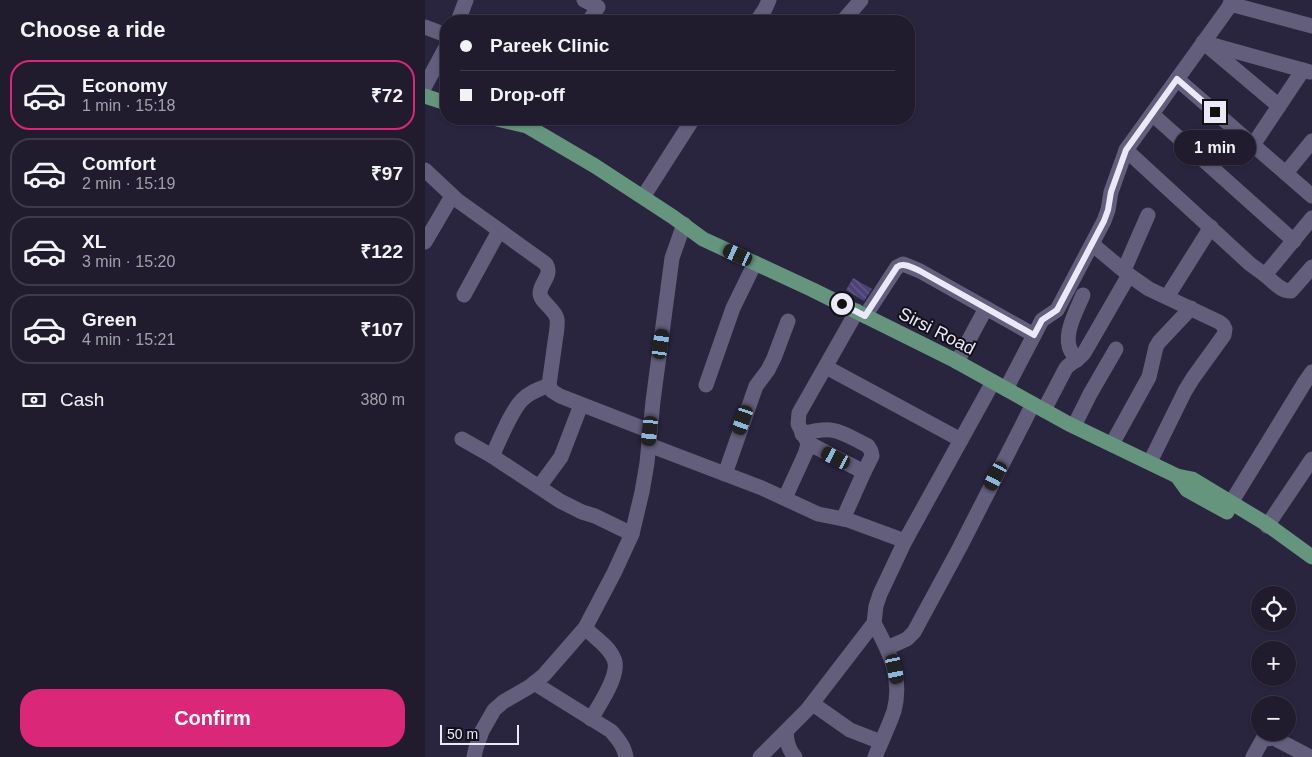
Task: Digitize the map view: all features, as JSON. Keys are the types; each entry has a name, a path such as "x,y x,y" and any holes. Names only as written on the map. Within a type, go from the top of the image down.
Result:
{"main road":[{"path":"425,96 440,101"},
{"name":"Sirsi Road","path":"534,125 703,238 957,362 1074,426 1177,476 1187,490 1267,526 1312,556"},
{"name":"Sirsi Road","path":"1228,507 1312,567"}],"street":[{"path":"460,15 466,0"},
{"path":"584,0 601,4 593,15"},
{"path":"761,15 769,0"},
{"path":"848,15 861,0"},
{"path":"760,757 813,704 874,623 880,594 905,541 961,440 1000,386 1042,320 1057,310 1104,221 1111,192 1126,150 1232,2 1312,26"},
{"path":"425,27 440,33"},
{"path":"1203,42 1307,71 1279,106 1253,145"},
{"path":"1203,42 1279,106"},
{"path":"425,86 440,58"},
{"path":"1177,79 1312,196"},
{"path":"1152,114 1294,241"},
{"path":"643,197 689,125"},
{"path":"1286,173 1312,141"},
{"path":"1126,150 1250,264 1283,290 1291,291 1312,267"},
{"path":"425,170 452,196 548,267 548,275 540,296 557,319 549,385 552,391 725,474 763,488 818,514 843,519 905,541"},
{"path":"425,242 452,196"},
{"path":"887,648 907,640 914,632 1038,407 1069,364 1077,360 1084,353 1127,273 1148,214"},
{"path":"1265,275 1312,218"},
{"path":"474,757 483,731 494,710 544,675 585,628 615,573 632,534 642,492 650,438 653,401 667,305 668,280 672,258 684,224"},
{"path":"1167,296 1211,227"},
{"path":"464,296 499,231"},
{"path":"1092,244 1149,289 1212,318 1223,325 1225,329 1224,335 1185,391 1150,462"},
{"path":"706,385 733,308 755,263"},
{"path":"785,498 806,452 805,438 798,424 799,413 826,367 861,314 897,267 903,264 920,271 1034,335"},
{"path":"1077,360 1069,346 1068,331 1083,295"},
{"path":"957,362 986,308"},
{"path":"1112,444 1149,377 1156,347 1191,308"},
{"path":"725,474 755,386 768,370 788,321"},
{"path":"1074,426 1116,349"},
{"path":"826,367 961,440"},
{"path":"1228,507 1312,372"},
{"path":"492,456 516,408 522,400 534,391 549,385"},
{"path":"539,487 561,457 581,405"},
{"path":"805,438 819,429 838,430 868,446 871,451 872,456 843,519"},
{"path":"805,438 864,472"},
{"path":"462,439 492,456 565,504 632,534"},
{"path":"1267,526 1306,480 1312,459"},
{"path":"874,623 887,648 896,675 897,694 894,711 875,757"},
{"path":"585,628 609,651 615,660 616,669 613,679 591,719"},
{"path":"534,683 611,731 619,740 626,757"},
{"path":"813,704 850,730 881,742"},
{"path":"785,732 788,746 795,757"},
{"path":"1253,757 1263,739 1274,738 1311,757"}],"building":[{"path":"853,278 872,289 864,301 846,290"}],"route":[{"path":"842,304 865,316 897,267 903,264 920,271 1034,335 1042,320 1057,310 1104,221 1111,192 1126,150 1177,79 1215,112"}]}
